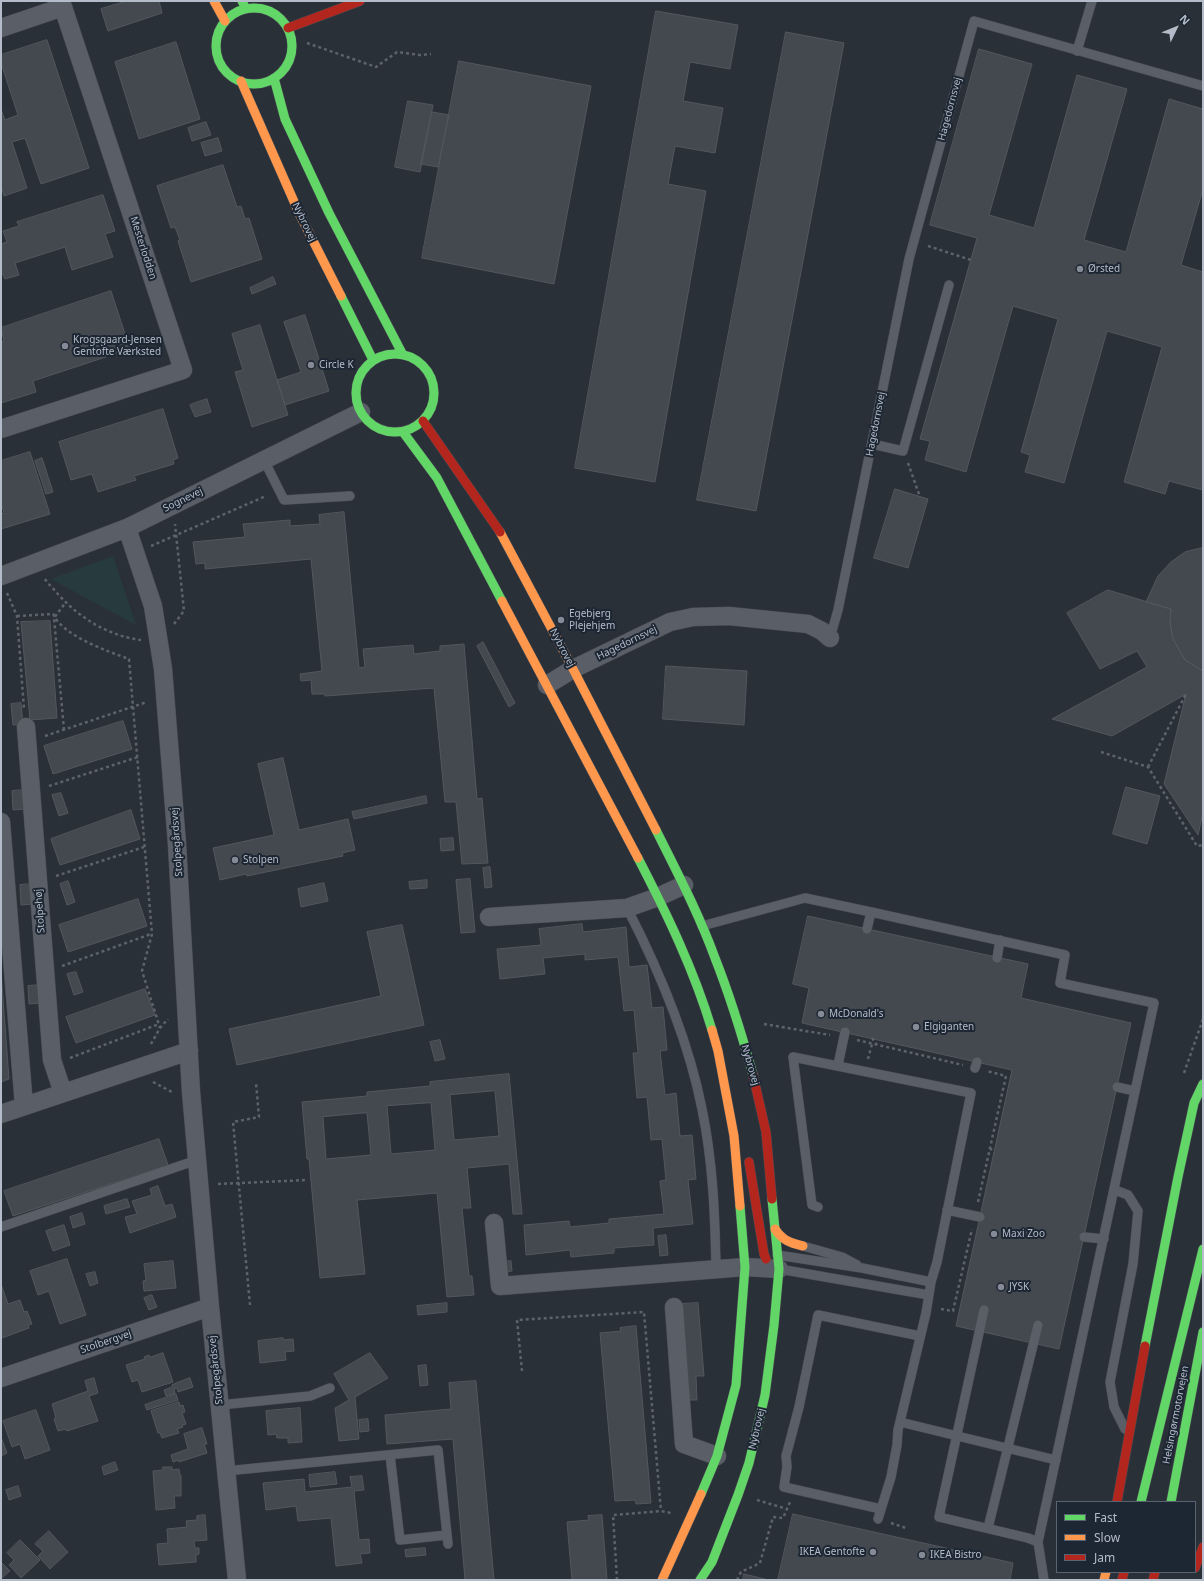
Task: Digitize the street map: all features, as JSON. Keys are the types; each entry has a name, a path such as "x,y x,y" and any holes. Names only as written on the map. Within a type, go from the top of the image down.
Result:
{"main road":[{"path":"214,1 225,21"},
{"path":"288,28 360,1"},
{"path":"244,5 270,11 280,18 288,28 291,37 292,46 290,56 284,69 274,78 263,83 252,84 240,81 230,75 222,66 217,55 216,43 219,31 225,21 244,5"},
{"path":"274,78 285,119 329,213 403,354"},
{"name":"Nybrovej","path":"240,81 299,213 373,360"},
{"path":"393,354 403,354 419,362 431,376 434,388 434,400 430,411 423,421 414,428 404,432 387,432 372,425 361,412 356,398 357,384 363,370 373,360 393,354"},
{"name":"Nybrovej","path":"423,421 497,526 573,669 684,885 715,957 738,1022 755,1082 766,1132 775,1229 770,1362 765,1395 745,1463 738,1495 712,1562 700,1580"},
{"path":"404,432 437,478 658,897 686,958 704,1003 718,1051 734,1136 745,1267 736,1386 720,1456 662,1580"},
{"path":"1117,1501 1178,1177 1194,1103 1203,1084"},
{"path":"734,1136 742,1143"},
{"path":"748,1154 773,1259"},
{"path":"775,1229 780,1237 787,1242 803,1246"},
{"path":"1140,1501 1203,1250"},
{"path":"745,1267 762,1276"},
{"name":"Helsingørmotorvejen","path":"1171,1501 1203,1332"},
{"path":"762,1344 770,1362"},
{"path":"1196,1566 1203,1547"}],"street":[{"name":"Mesterlodden","path":"1,28 63,7 184,370 1,429"},
{"name":"Sognevej","path":"3,581 37,562 126,528 361,412"},
{"name":"Stolpegårdsvej","path":"126,528 153,606 163,670 177,844 192,1102 237,1580"},
{"name":"Hagedornsvej","path":"547,685 573,669 670,622 693,617 729,616 808,624 822,631 830,638"},
{"name":"Stolpehøj","path":"27,735 53,1064 63,1094"},
{"path":"1,822 24,1106"},
{"path":"489,917 627,908 658,897 684,885"},
{"path":"1,1114 190,1051"},
{"path":"494,1223 500,1286 745,1267 751,1260 773,1259"},
{"name":"Stolbergvej","path":"1,1378 210,1306"},
{"path":"674,1307 684,1444 720,1456"}],"lane":[{"path":"1092,1 1077,51 1203,86"},
{"name":"Hagedornsvej","path":"830,638 838,610 914,242 974,21 1077,51"},
{"path":"872,444 903,451 950,285"},
{"path":"264,460 284,500 350,496"},
{"path":"702,926 805,898 1065,955 1060,983 1154,1003 1115,1190 1038,1542 1044,1580"},
{"path":"627,908 651,956 672,1006 689,1057 702,1109 710,1162 715,1216 716,1269"},
{"path":"867,929 871,912"},
{"path":"997,958 1000,940"},
{"path":"838,1066 845,1032"},
{"path":"818,1207 812,1205 793,1057 971,1093 937,1262 931,1282 900,1422 891,1477 878,1519"},
{"path":"1117,1086 1135,1091"},
{"path":"1,1227 197,1160"},
{"path":"1115,1190 1128,1195 1138,1211 1133,1264 1110,1382 1114,1407 1128,1437"},
{"path":"948,1210 980,1217"},
{"path":"1084,1237 1104,1239"},
{"path":"803,1246 842,1257 862,1268"},
{"path":"773,1259 862,1268 931,1282"},
{"path":"773,1259 929,1295"},
{"path":"984,1310 939,1517 988,1528 1038,1542"},
{"path":"881,1508 784,1487 787,1467 786,1456 799,1407 818,1315 920,1336"},
{"path":"988,1528 1038,1324"},
{"path":"220,1405 310,1396 330,1388"},
{"path":"900,1422 1056,1460"},
{"path":"226,1471 438,1450 447,1539 400,1540 390,1455"}],"path":[{"path":"291,37 329,52 376,67 397,52 420,55 431,54"},
{"path":"914,242 971,260"},
{"path":"903,451 920,497"},
{"path":"135,554 279,490"},
{"path":"37,562 46,581 66,602 85,618 120,636 143,640 158,638 174,624 184,611 174,504"},
{"path":"3,581 17,616 27,735 64,730 133,706"},
{"path":"64,730 54,618 66,602"},
{"path":"17,616 53,614 54,618 73,634 98,648 129,659 152,934 142,971 160,1028"},
{"path":"1148,767 1186,694"},
{"path":"1101,752 1148,767 1197,846 1203,845"},
{"path":"31,792 138,757"},
{"path":"38,882 144,847"},
{"path":"45,972 152,934"},
{"path":"186,1000 160,1028 134,1070 192,1102"},
{"path":"1184,1075 1203,1019"},
{"path":"53,1064 159,1024"},
{"path":"764,1024 807,1031"},
{"path":"872,1038 877,1045"},
{"path":"250,1305 233,1122 259,1117 256,1083"},
{"path":"990,1148 994,1153"},
{"path":"199,1185 307,1180"},
{"path":"522,1371 517,1320 644,1312 661,1511"},
{"path":"737,1580 741,1572 760,1563 773,1517 783,1518 787,1509 738,1495"},
{"path":"617,1580 613,1515 661,1511 691,1519"}],"green space":[{"path":"113,556 136,625 51,579"}],"building":[{"path":"127,1 159,1 162,13 108,31 101,9"},
{"path":"656,11 738,25 730,69 690,62 683,101 723,108 715,153 675,146 668,184 706,191 655,482 575,468"},
{"path":"786,32 844,43 756,511 697,500"},
{"path":"47,40 89,168 41,184 25,138 12,142 27,188 4,196 1,186 1,109 5,120 18,115 1,63 1,55"},
{"path":"176,42 200,119 139,139 115,62"},
{"name":"Ørsted","path":"979,49 1032,64 989,215 1034,228 1077,75 1127,89 1084,240 1126,252 1169,99 1203,109 1203,189 1181,265 1203,272 1203,490 1169,481 1165,494 1124,482 1162,347 1107,331 1064,483 1025,472 1030,455 1021,452 1058,319 1013,306 966,472 925,460 930,441 920,439 977,238 930,225"},
{"path":"459,61 591,86 554,284 422,258"},
{"path":"408,101 433,105 420,172 395,167"},
{"path":"432,112 449,115 438,167 421,164"},
{"path":"206,122 211,135 192,141 188,128"},
{"path":"218,138 222,151 205,156 201,143"},
{"path":"223,165 237,207 241,206 245,219 249,218 262,259 191,282 178,241 180,240 175,227 171,228 157,186"},
{"path":"103,195 115,231 105,234 113,257 72,270 65,247 15,263 19,275 5,279 1,273 1,244 7,242 3,231 19,226 17,222"},
{"path":"273,277 276,284 252,294 250,288"},
{"name":"Krogsgaard-Jensen Gentofte Værksted","path":"111,291 130,349 33,381 36,392 1,403 1,342 4,341 1,328"},
{"path":"305,315 329,391 285,405 277,380 301,372 284,322"},
{"path":"260,325 288,415 252,427 235,372 243,370 232,334"},
{"path":"207,399 211,412 195,417 190,405"},
{"path":"163,409 178,458 173,460 174,464 134,476 136,480 98,492 92,474 71,480 59,442"},
{"path":"30,452 50,514 1,529 1,514 4,513 1,503 1,461"},
{"path":"42,458 53,492 46,494 35,461"},
{"path":"895,489 928,499 908,568 874,558"},
{"path":"344,512 359,668 365,667 363,649 413,645 414,654 440,651 440,646 464,644 477,799 482,798 488,863 462,864 456,802 445,802 434,688 325,696 325,694 312,694 311,680 301,681 300,674 322,671 311,559 205,569 205,563 196,564 193,542 245,537 243,524 290,520 290,526 320,524 319,515"},
{"path":"1203,548 1203,671 1185,660 1173,639 1170,623 1171,609 1146,602 1158,576 1171,562 1185,552"},
{"path":"1108,590 1171,609 1170,623 1173,639 1185,660 1203,671 1203,813 1198,835 1164,784 1186,694 1112,736 1052,719 1147,667 1137,651 1100,669 1067,613"},
{"path":"50,621 57,718 30,720 21,622"},
{"path":"483,642 515,703 509,707 477,646"},
{"path":"666,666 747,671 744,725 663,719"},
{"path":"21,703 23,724 13,725 11,704"},
{"path":"123,721 132,749 53,774 44,746"},
{"path":"283,758 299,830 348,819 355,850 342,853 343,856 247,876 246,874 220,880 213,848 274,835 258,764"},
{"path":"1126,787 1160,796 1147,844 1113,834"},
{"path":"24,790 25,809 13,810 12,791"},
{"path":"61,793 68,813 59,816 52,795"},
{"path":"426,796 427,803 354,819 352,812"},
{"path":"131,810 140,839 60,865 51,839"},
{"path":"453,838 454,850 441,851 440,839"},
{"path":"490,867 492,887 485,888 483,868"},
{"path":"470,879 475,932 461,933 456,880"},
{"path":"427,880 427,888 410,889 409,882"},
{"path":"68,881 75,902 67,905 60,884"},
{"path":"324,883 328,901 301,907 298,889"},
{"path":"32,884 33,904 21,905 20,885"},
{"path":"138,899 147,926 68,952 59,925"},
{"path":"808,916 1028,964 1021,998 1131,1023 1059,1349 956,1326 1012,1070 802,1023 809,988 793,984"},
{"path":"582,924 583,932 626,927 629,967 647,965 652,1008 663,1007 667,1050 660,1051 665,1095 676,1093 680,1136 692,1135 696,1179 688,1180 693,1224 653,1228 654,1245 614,1248 614,1253 571,1257 570,1250 526,1255 524,1225 569,1221 570,1227 609,1223 609,1219 664,1214 660,1181 666,1180 662,1139 651,1140 647,1097 637,1098 633,1053 638,1053 634,1010 624,1011 618,957 585,960 585,954 543,958 545,974 500,979 497,949 541,945 539,929"},
{"path":"402,925 424,1025 237,1065 229,1029 381,996 367,932"},
{"path":"1,972 9,1079 1,1082"},
{"path":"76,972 83,992 74,995 67,974"},
{"path":"40,985 42,1003 29,1004 28,986"},
{"path":"145,989 155,1015 76,1043 66,1017"},
{"path":"440,1040 445,1059 435,1061 430,1042"},
{"path":"509,1074 522,1214 513,1214 509,1164 467,1168 471,1208 462,1208 469,1276 472,1276 474,1295 447,1297 437,1193 357,1200 365,1274 320,1278 302,1102 367,1096 367,1092 430,1086 430,1082","holes":["495,1091 499,1136 454,1140 450,1095","431,1103 435,1150 391,1154 387,1106","367,1113 371,1155 326,1159 323,1117"]},
{"path":"159,1139 168,1165 13,1216 4,1191"},
{"path":"158,1186 165,1206 172,1204 176,1217 130,1233 125,1217 137,1214 132,1201 152,1195 150,1189"},
{"path":"127,1199 130,1207 106,1214 104,1206"},
{"path":"82,1213 85,1224 73,1228 70,1217"},
{"path":"64,1225 70,1245 53,1251 46,1231"},
{"path":"666,1235 668,1255 660,1256 658,1236"},
{"path":"67,1259 86,1315 60,1324 49,1291 38,1295 30,1271"},
{"path":"173,1261 176,1288 144,1291 143,1281 146,1280 144,1264"},
{"path":"511,1261 512,1271 505,1272 503,1262"},
{"path":"95,1272 98,1283 90,1286 86,1274"},
{"path":"1,1284 8,1304 20,1300 24,1312 27,1311 32,1324 28,1325 29,1328 2,1338"},
{"path":"152,1295 157,1307 149,1310 144,1298"},
{"path":"447,1303 447,1312 418,1315 417,1306"},
{"path":"698,1303 704,1376 696,1376 697,1400 690,1400 682,1304"},
{"path":"636,1326 651,1503 636,1504 635,1500 615,1501 600,1333 621,1331 620,1328"},
{"path":"283,1338 284,1340 293,1339 294,1351 285,1352 286,1360 260,1363 258,1341"},
{"path":"163,1353 173,1382 142,1392 138,1380 132,1382 126,1365 145,1359 144,1357 149,1355 150,1357"},
{"path":"370,1353 388,1378 355,1397 359,1439 339,1441 335,1408 349,1400 334,1374"},
{"path":"426,1365 428,1385 420,1386 418,1366"},
{"path":"94,1378 98,1393 89,1396 98,1421 67,1431 66,1429 58,1431 54,1419 56,1418 52,1404 88,1391 85,1381"},
{"path":"190,1378 193,1387 178,1392 177,1388 174,1389 175,1393 166,1396 164,1390 172,1387 172,1385 176,1383"},
{"path":"476,1381 494,1580 465,1580 453,1439 387,1444 385,1415 451,1409 449,1383"},
{"path":"176,1394 178,1400 147,1410 145,1405"},
{"path":"179,1402 180,1406 183,1405 185,1412 182,1413 186,1424 177,1429 179,1433 162,1438 160,1433 158,1433 151,1411"},
{"path":"300,1408 302,1442 288,1443 288,1438 277,1438 276,1434 268,1435 266,1411"},
{"path":"36,1410 50,1450 25,1459 20,1444 12,1447 3,1421"},
{"path":"368,1419 369,1431 360,1432 359,1420"},
{"path":"202,1428 207,1444 204,1444 207,1453 179,1462 179,1460 173,1462 171,1455 188,1449 184,1434"},
{"path":"1,1437 7,1453 1,1456"},
{"path":"115,1462 118,1470 104,1475 102,1467"},
{"path":"163,1467 172,1467 172,1470 179,1469 181,1475 181,1496 174,1496 175,1508 156,1510 153,1471 163,1470"},
{"path":"335,1472 337,1484 310,1487 309,1475"},
{"path":"362,1476 364,1490 354,1491 359,1540 369,1539 370,1553 360,1554 362,1563 336,1566 331,1518 298,1521 296,1506 266,1510 263,1483 304,1479 305,1492 352,1487 350,1477"},
{"path":"18,1486 21,1496 9,1500 6,1490"},
{"name":"IKEA Gentofte","path":"793,1514 1013,1563 1010,1580 778,1580"},
{"path":"205,1515 207,1540 194,1541 195,1548 199,1548 199,1554 196,1555 196,1562 159,1565 157,1544 168,1543 167,1529 187,1527 186,1521 197,1520 197,1516"},
{"path":"602,1515 607,1580 572,1580 567,1522 589,1520 588,1516"},
{"path":"49,1531 68,1552 50,1569 38,1556 43,1551 35,1544"},
{"path":"20,1540 40,1560 21,1578 9,1565 14,1560 7,1553"},
{"path":"425,1548 426,1555 406,1557 405,1550"},
{"path":"1,1562 10,1571 1,1579"},
{"path":"744,1574 769,1580 743,1580"}],"traffic: fast":[{"path":"242,1 246,9"},
{"path":"254,8 268,11 281,19 289,32 292,46 289,60 281,73 268,81 254,84 240,81 227,73 219,60 216,46 219,32 227,19 240,11 254,8"},
{"path":"274,78 285,119 329,213 403,355"},
{"path":"341,296 373,360"},
{"path":"395,354 410,357 423,365 431,378 434,393 431,408 423,421 410,429 395,432 380,429 367,421 359,408 356,393 359,378 367,365 380,357 395,354"},
{"path":"403,432 437,478 502,601"},
{"path":"656,830 709,942 731,1001 753,1075"},
{"path":"638,858 679,942 697,986 712,1030"},
{"path":"1145,1346 1194,1103 1203,1084"},
{"path":"700,1580 712,1562 738,1495 749,1463 765,1395 774,1325 779,1269 772,1199"},
{"path":"701,1494 717,1456 736,1385 745,1267 740,1206"},
{"path":"1141,1501 1203,1249"},
{"path":"1171,1501 1203,1332"}],"traffic: slow":[{"path":"214,1 225,21"},
{"path":"241,81 299,213 341,296"},
{"path":"500,532 656,830"},
{"path":"502,601 638,858"},
{"path":"712,1030 718,1051 734,1136 740,1206"},
{"path":"775,1229 780,1236 794,1244 803,1246"},
{"path":"662,1580 701,1494"},
{"path":"1104,1580 1106,1573"}],"traffic: jam":[{"path":"288,28 360,1"},
{"path":"423,421 500,532"},
{"path":"753,1075 766,1132 772,1199"},
{"path":"749,1162 766,1259"},
{"path":"1117,1501 1145,1346"},
{"path":"1196,1565 1203,1547"},
{"path":"1122,1580 1124,1573"},
{"path":"1153,1580 1155,1573"}],"place":[{"name":"Ørsted","path":"1080,269"},
{"name":"Krogsgaard-Jensen Gentofte Værksted","path":"65,346"},
{"name":"Circle K","path":"311,365"},
{"name":"Egebjerg Plejehjem","path":"561,620"},
{"name":"Stolpen","path":"235,860"},
{"name":"McDonald's","path":"821,1014"},
{"name":"Elgiganten","path":"916,1027"},
{"name":"Maxi Zoo","path":"994,1234"},
{"name":"JYSK","path":"1001,1287"},
{"name":"IKEA Gentofte","path":"873,1552"},
{"name":"IKEA Bistro","path":"922,1555"}]}
